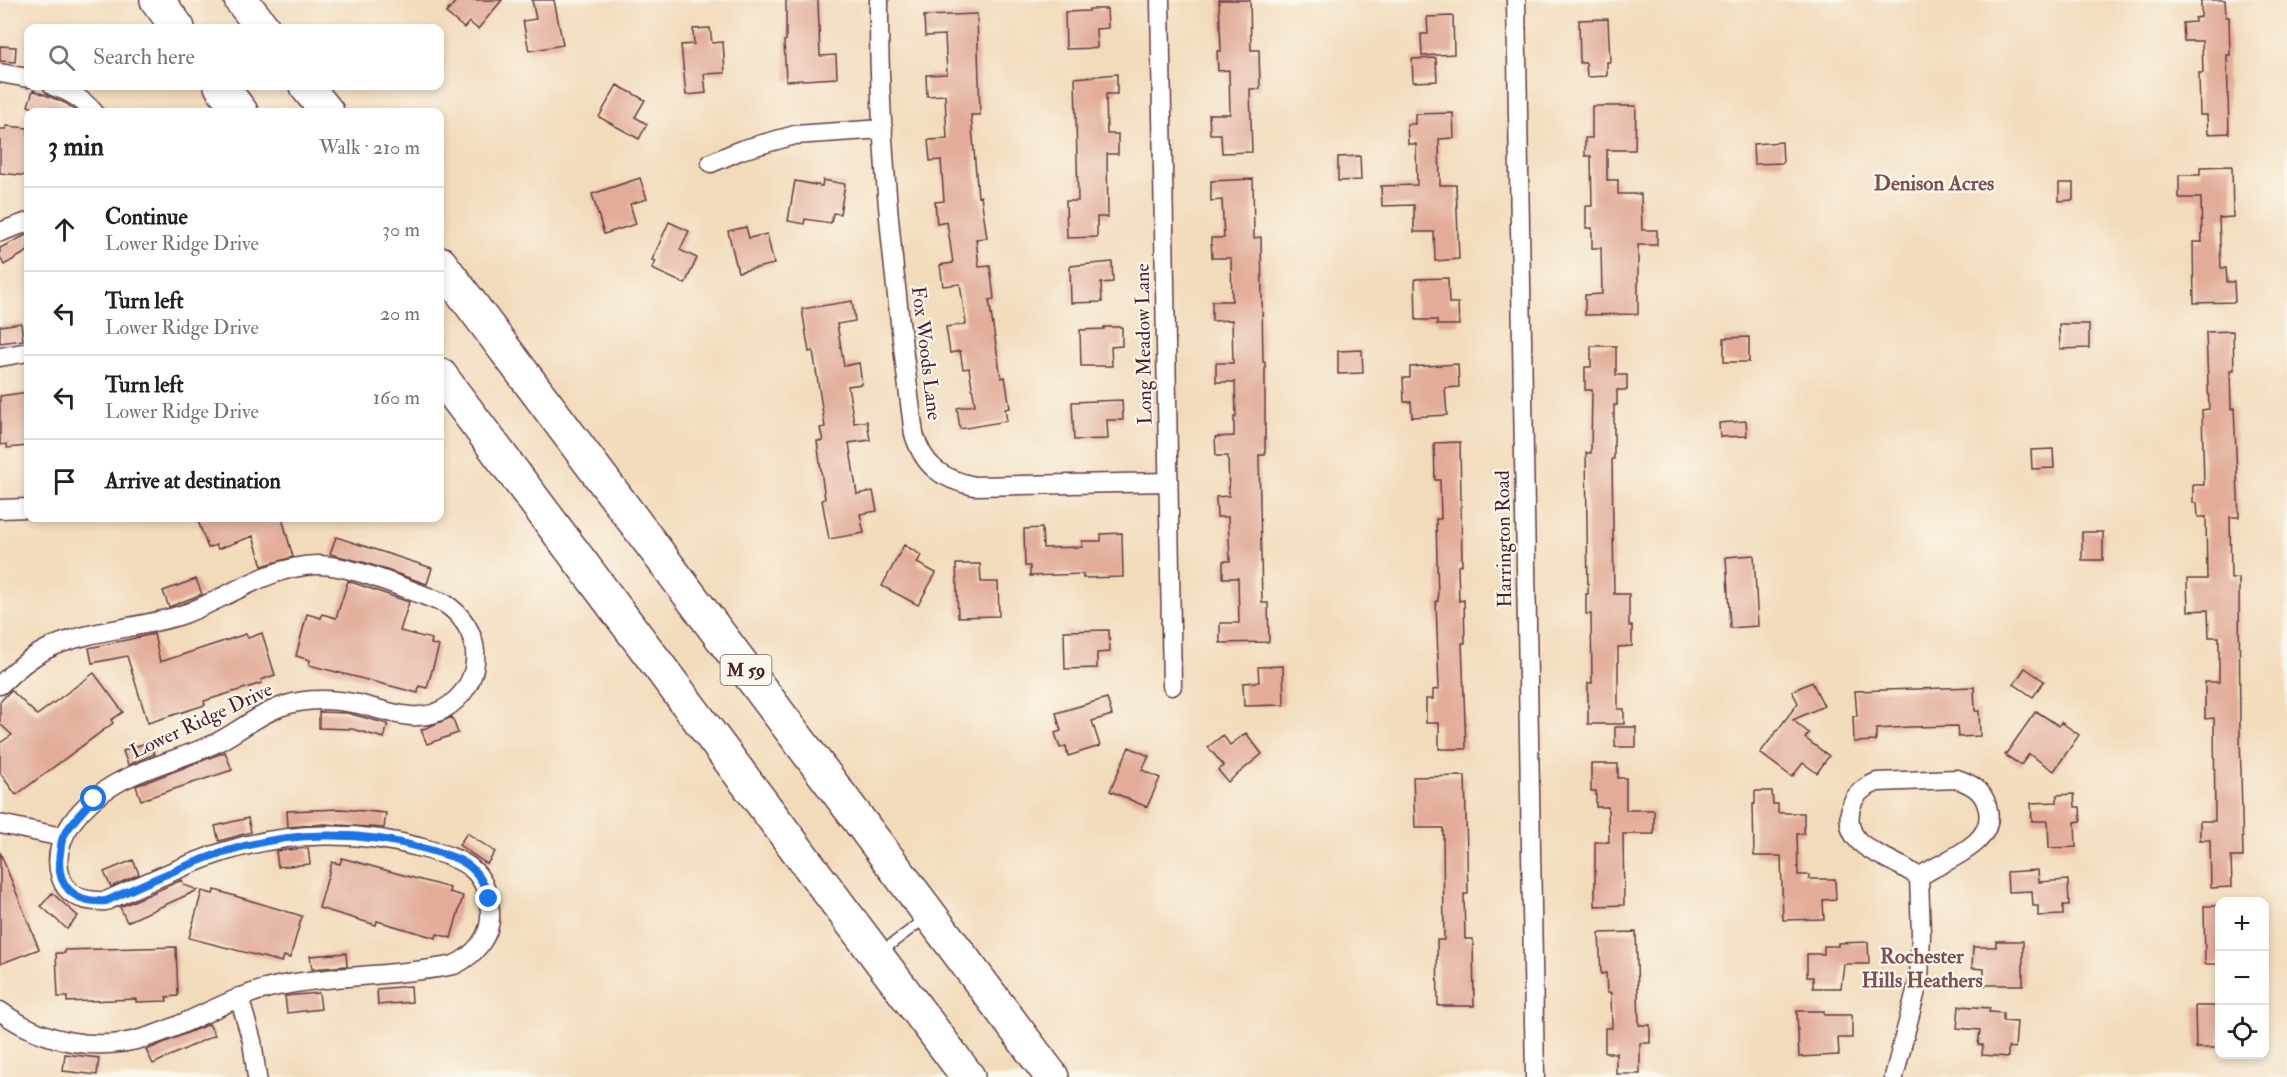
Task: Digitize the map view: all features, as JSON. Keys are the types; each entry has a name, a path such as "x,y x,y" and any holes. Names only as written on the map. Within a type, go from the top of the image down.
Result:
{"highway":[{"path":"157,0 175,24"},
{"path":"241,0 260,24"},
{"path":"224,90 238,108"},
{"path":"309,90 324,108"},
{"name":"M 59","path":"444,268 1052,1077"},
{"path":"444,380 968,1077"}],"street":[{"name":"Fox Woods Lane","path":"879,0 887,204 914,435 920,452 932,467 949,479 975,486 1168,482"},
{"name":"Long Meadow Lane","path":"1160,0 1172,686"},
{"name":"Harrington Road","path":"1516,0 1535,1077"},
{"path":"0,73 24,77"},
{"path":"68,90 90,108"},
{"path":"711,163 741,150 795,135 883,129"},
{"path":"0,232 24,223"},
{"path":"0,357 24,353"},
{"path":"0,509 24,508"},
{"name":"Lower Ridge Drive","path":"0,685 28,660 68,641 184,614 275,573 304,566 333,566 356,572 444,603 465,620 472,636 475,652 471,681 462,694 449,706 434,715 402,716 337,701 310,700 284,706 209,746 117,783 94,799 62,837"},
{"path":"1957,779 1971,784 1986,801 1989,813 1988,826 1983,836 1978,843 1919,877 1860,844 1853,835 1850,824 1852,802 1858,793 1877,782 1957,779"},
{"path":"0,824 62,837 59,859 62,880 75,897 92,902 106,901 183,867 225,852 268,841 298,837 363,837 416,846 466,863 478,873 485,886 490,917 487,931 473,954 454,965 277,986 239,997 148,1037 126,1043 100,1045 51,1038 26,1028 0,1011"},
{"path":"1894,1077 1919,979 1921,934 1919,877"},
{"path":"239,997 252,1041 257,1077"}],"lane":[{"path":"876,955 930,915"}],"building":[{"path":"457,0 502,0 478,29 469,22 464,28 446,13"},
{"path":"532,0 554,0 563,45 529,51 523,21 536,19"},
{"path":"786,0 818,0 820,56 836,55 837,78 786,81 784,41 786,40"},
{"path":"1219,0 1250,0 1251,50 1259,50 1260,89 1250,89 1252,152 1222,153 1221,134 1210,134 1209,114 1230,114 1229,70 1218,71 1217,51 1221,51"},
{"path":"2201,0 2225,0 2226,17 2229,17 2230,55 2227,55 2229,133 2208,134 2207,115 2200,115 2199,73 2203,73 2202,41 2184,41 2183,23 2195,22 2195,18 2201,17"},
{"path":"1089,9 1107,9 1108,28 1096,29 1097,48 1066,49 1065,12 1089,11"},
{"path":"977,14 980,115 971,115 978,197 981,196 987,238 976,239 979,267 990,266 994,299 989,300 1001,378 1005,377 1010,408 1005,409 1007,421 960,429 957,408 975,405 969,368 963,369 960,351 950,353 946,327 966,324 960,284 943,286 940,265 953,263 947,222 937,224 935,202 944,201 941,160 930,161 928,140 947,139 945,95 927,96 926,75 947,74 945,35 925,36 924,16"},
{"path":"1453,16 1454,54 1422,56 1421,34 1428,34 1427,17"},
{"path":"1608,19 1610,62 1607,62 1607,76 1587,77 1586,63 1580,63 1579,20"},
{"path":"710,28 712,43 723,42 725,73 704,74 706,93 686,95 681,45 694,44 693,29"},
{"path":"0,46 16,47 15,62 0,61"},
{"path":"1436,58 1437,81 1413,82 1412,59"},
{"path":"1117,74 1117,94 1106,94 1107,134 1118,134 1118,154 1107,154 1108,217 1097,217 1097,237 1067,238 1066,201 1078,201 1075,78"},
{"path":"617,85 645,100 635,117 647,124 639,139 599,117"},
{"path":"33,90 72,108 34,108 28,106"},
{"path":"1592,106 1636,106 1635,150 1607,150 1607,180 1618,180 1618,194 1641,194 1642,230 1657,230 1657,245 1638,245 1638,314 1585,315 1585,295 1602,294 1601,248 1592,248 1592,228 1586,228 1586,206 1592,206 1591,156 1585,156 1585,138 1592,138"},
{"path":"1453,113 1454,138 1439,139 1440,185 1456,185 1459,259 1435,261 1434,232 1414,232 1414,205 1382,206 1381,186 1417,185 1416,144 1408,144 1407,124 1415,124 1415,114"},
{"path":"6,126 24,128 24,176 0,173 0,129 6,129"},
{"path":"1782,142 1783,163 1754,164 1753,144"},
{"path":"1360,156 1361,180 1338,181 1338,157"},
{"path":"2232,166 2233,217 2219,218 2221,268 2226,268 2227,282 2234,282 2235,302 2194,303 2193,242 2202,242 2201,198 2179,198 2179,175 2200,175 2200,167"},
{"path":"640,178 647,199 630,204 636,224 604,234 592,194"},
{"path":"1253,179 1254,238 1261,237 1265,455 1259,455 1262,603 1268,603 1269,642 1220,643 1220,623 1239,623 1238,578 1223,578 1223,561 1230,561 1228,517 1217,517 1216,497 1229,496 1228,456 1216,456 1215,437 1234,436 1234,417 1236,417 1235,382 1216,382 1216,363 1233,363 1232,320 1212,321 1212,301 1232,301 1231,258 1212,258 1211,238 1224,238 1222,200 1211,201 1211,181"},
{"path":"823,180 845,184 840,214 833,213 831,223 805,219 804,224 788,221 795,181 822,186"},
{"path":"2059,183 2073,183 2073,200 2059,201"},
{"path":"669,222 689,231 680,250 697,258 685,284 652,269 656,261 652,260"},
{"path":"746,227 749,238 767,234 774,264 738,272 728,231"},
{"path":"24,236 24,253 4,265 0,257 0,248"},
{"path":"1112,262 1113,282 1101,283 1102,302 1071,303 1070,266"},
{"path":"1448,278 1449,303 1458,303 1459,325 1437,325 1437,320 1416,320 1415,279"},
{"path":"852,301 855,321 837,324 844,366 859,363 862,384 848,386 854,423 867,421 870,440 849,443 857,494 873,491 877,511 860,514 864,533 829,539 822,500 825,499 817,441 823,441 820,428 825,427 813,351 809,352 802,309"},
{"path":"21,323 23,340 0,343 0,326"},
{"path":"2059,324 2089,324 2089,348 2060,349"},
{"path":"1104,327 1122,327 1122,346 1111,347 1112,366 1081,366 1080,330 1104,329"},
{"path":"2233,331 2234,370 2230,370 2231,409 2234,408 2239,517 2230,517 2231,579 2239,578 2243,857 2231,857 2232,887 2211,888 2210,840 2200,840 2200,821 2215,821 2214,718 2205,719 2205,682 2219,682 2219,637 2209,637 2208,610 2188,611 2187,579 2207,579 2206,517 2198,517 2197,503 2193,503 2193,485 2204,485 2202,410 2209,409 2206,332"},
{"path":"1749,337 1749,362 1724,362 1724,338"},
{"path":"1591,346 1616,346 1616,375 1627,375 1627,390 1617,390 1617,405 1614,405 1614,459 1612,459 1614,594 1629,594 1629,626 1632,626 1632,646 1618,647 1618,709 1624,709 1624,724 1588,724 1588,683 1592,683 1591,614 1586,614 1586,594 1588,594 1586,453 1591,453 1592,390 1585,390 1585,367 1591,367"},
{"path":"1362,350 1363,373 1338,374 1338,351"},
{"path":"1458,364 1459,387 1445,388 1447,415 1412,417 1411,402 1404,402 1403,378 1410,378 1410,367"},
{"path":"24,393 24,446 7,448 7,444 0,445 0,396"},
{"path":"1122,400 1123,420 1107,420 1108,439 1074,440 1072,402"},
{"path":"1746,421 1747,436 1720,437 1719,423"},
{"path":"1460,442 1462,565 1458,566 1459,601 1464,600 1465,643 1462,643 1466,749 1439,749 1439,723 1426,723 1426,699 1433,699 1433,690 1439,689 1436,519 1441,519 1440,480 1435,480 1434,443"},
{"path":"2053,449 2054,468 2032,469 2031,450"},
{"path":"198,522 283,522 293,557 262,566 253,536 218,549 216,545 208,548"},
{"path":"1042,528 1043,548 1082,547 1082,541 1101,541 1101,534 1122,533 1123,577 1083,578 1083,574 1030,576 1030,566 1025,566 1024,529"},
{"path":"2082,532 2103,532 2103,560 2082,560"},
{"path":"336,537 432,568 427,584 366,563 330,554"},
{"path":"904,545 921,555 917,563 936,573 918,605 882,586"},
{"path":"1754,555 1758,626 1730,628 1726,557"},
{"path":"956,564 980,564 981,582 998,582 999,616 958,617"},
{"path":"196,579 202,594 169,607 163,591"},
{"path":"348,581 409,602 400,631 432,639 431,644 439,646 427,688 419,686 418,693 309,665 310,660 296,656 307,614 321,618 322,614 336,618"},
{"path":"1109,630 1110,652 1097,653 1097,668 1065,669 1064,631"},
{"path":"262,633 275,675 261,680 262,683 204,701 205,705 148,723 127,656 92,663 89,648 154,634 160,662 246,634 248,638"},
{"path":"1283,666 1284,705 1244,706 1243,683 1259,682 1258,667"},
{"path":"2025,668 2044,681 2033,697 2014,684"},
{"path":"94,673 123,712 111,720 113,723 16,795 0,773 0,743 12,735 0,724 0,702 11,690 37,715"},
{"path":"1812,682 1824,706 1793,720 1809,733 1805,738 1829,756 1817,773 1803,763 1792,777 1760,753 1798,703 1792,691"},
{"path":"1974,687 1975,711 1979,711 1980,736 1958,737 1957,726 1910,727 1876,729 1876,741 1854,742 1853,716 1857,716 1855,691"},
{"path":"1107,698 1112,715 1092,721 1100,746 1068,756 1066,746 1060,748 1055,733 1061,731 1056,713"},
{"path":"2036,711 2059,726 2061,722 2079,735 2054,771 2029,754 2021,765 2005,755"},
{"path":"319,712 347,713 388,724 384,738 352,729 319,728"},
{"path":"452,717 458,733 427,744 421,730"},
{"path":"1615,727 1636,727 1636,747 1615,747"},
{"path":"1246,733 1262,754 1228,782 1218,770 1224,766 1208,747 1223,735 1230,745"},
{"path":"146,743 155,754 128,765 123,751"},
{"path":"1129,747 1149,756 1142,770 1160,778 1147,807 1110,791"},
{"path":"225,752 232,770 141,800 136,786"},
{"path":"1591,764 1618,764 1618,778 1626,778 1626,810 1654,810 1654,834 1623,834 1624,905 1595,906 1595,842 1609,842 1608,807 1596,807 1596,791 1591,791"},
{"path":"1465,776 1468,894 1464,894 1465,939 1473,939 1474,1006 1438,1006 1437,940 1444,940 1443,828 1415,828 1413,777"},
{"path":"1755,791 1772,791 1773,804 1778,804 1778,813 1804,813 1804,834 1797,834 1798,875 1809,875 1809,879 1835,879 1836,899 1823,900 1824,919 1783,920 1781,856 1754,856"},
{"path":"2074,794 2075,807 2080,807 2081,821 2075,822 2076,847 2049,848 2048,821 2032,821 2031,803 2057,802 2057,795"},
{"path":"341,809 386,813 384,828 325,824 288,827 287,811"},
{"path":"248,818 251,832 219,841 215,826"},
{"path":"467,833 495,852 487,864 459,845"},
{"path":"308,848 310,864 278,867 276,851"},
{"path":"0,852 39,949 0,964"},
{"path":"342,858 450,888 449,892 463,896 451,938 437,934 436,938 377,921 376,925 319,908 332,862 340,864"},
{"path":"133,860 139,874 111,887 104,872"},
{"path":"2038,870 2039,882 2068,880 2069,905 2063,905 2063,915 2038,916 2038,906 2033,906 2032,891 2008,892 2007,872"},
{"path":"182,880 184,885 198,890 127,922 120,907"},
{"path":"215,890 302,916 290,958 284,956 282,962 189,938 202,891 213,894"},
{"path":"52,893 78,916 67,929 41,906"},
{"path":"2204,906 2215,906 2215,964 2205,964"},
{"path":"1636,932 1639,1025 1650,1025 1650,1043 1640,1043 1640,1074 1616,1074 1616,1053 1605,1053 1605,1028 1612,1028 1611,993 1607,993 1606,973 1601,974 1599,933"},
{"path":"1996,941 2023,941 2023,985 1984,985 1984,969 1972,968 1973,947 1996,947"},
{"path":"1868,942 1869,964 1844,964 1841,988 1813,988 1813,977 1807,977 1807,954 1824,954 1824,946 1838,946 1838,943"},
{"path":"176,947 178,996 166,997 167,1001 136,1002 136,999 67,1002 67,997 58,997 56,953 65,953 65,950"},
{"path":"346,953 347,966 312,969 310,956"},
{"path":"411,986 412,1002 378,1005 377,989"},
{"path":"319,993 321,1009 287,1013 285,996"},
{"path":"1959,1006 1990,1008 1989,1012 2003,1013 2003,1021 2017,1022 2015,1048 2008,1047 2008,1057 1982,1055 1983,1045 1978,1045 1980,1030 1957,1028"},
{"path":"2195,1006 2215,1006 2215,1048 2196,1048"},
{"path":"1797,1011 1824,1011 1824,1015 1852,1015 1852,1038 1838,1038 1839,1055 1799,1057"},
{"path":"209,1024 215,1035 153,1064 146,1050"},
{"path":"65,1054 99,1058 97,1075 63,1071"}],"district":[{"name":"Denison Acres","path":"1934,183"},
{"name":"Rochester Hills Heathers","path":"1922,968"}],"route":[{"path":"94,799 62,837 59,859 62,880 68,888 75,897 92,902 106,901 183,867 225,852 268,841 326,836 390,840 451,856 466,863 478,873 489,899"}]}
